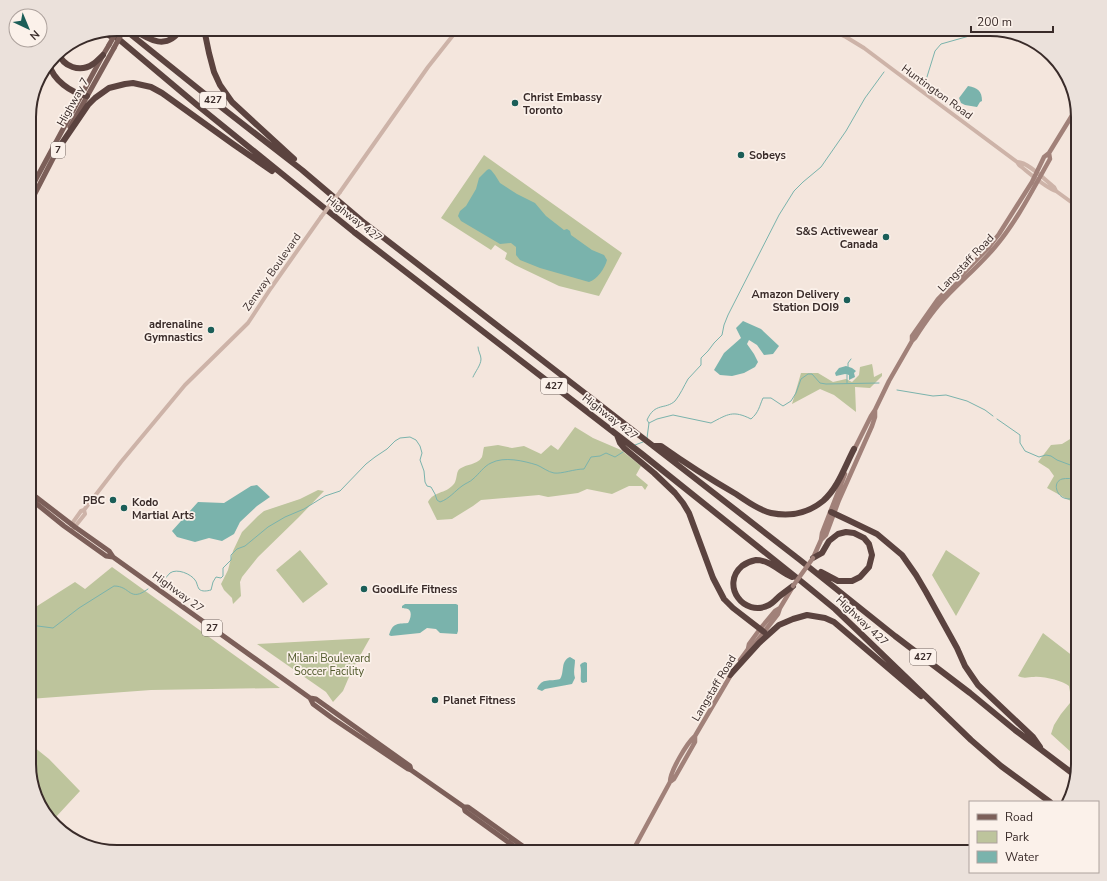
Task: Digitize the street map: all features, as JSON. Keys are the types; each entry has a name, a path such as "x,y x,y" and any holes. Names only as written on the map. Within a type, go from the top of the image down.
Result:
{"highway":[{"path":"110,36 127,46"},
{"name":"Highway 427","path":"116,36 302,190 617,435 624,444 640,457 835,609 971,740 1001,766 1049,801"},
{"name":"Highway 427","path":"133,36 302,170 362,220 1070,772"},
{"path":"144,36 155,41 163,41 175,36"},
{"path":"205,36 208,53 214,72 220,85 232,102 292,157 302,170"},
{"path":"61,59 64,63 75,68 81,68 93,64 103,55"},
{"path":"51,70 63,84 84,95"},
{"path":"58,149 88,105 95,98 109,88 133,83 142,84 162,93 233,144 302,190"},
{"path":"654,446 661,446 705,476 755,506 770,512 785,514 796,514 811,509 823,500 834,489 854,449"},
{"path":"640,457 675,493 689,513 712,578 724,599 733,608 762,630"},
{"path":"832,513 877,534 902,555 923,586 957,648 965,666 978,685 1033,736 1045,753"},
{"path":"800,560 838,581 852,581 860,577 869,567 872,555 864,538 854,533 846,532 838,534 829,541 822,553 813,558"},
{"path":"793,586 770,605 760,608 750,607 741,601 735,594 733,585 734,577 738,570 746,563 756,560 766,562 784,574 802,582"},
{"path":"730,675 759,643 779,625 793,618 807,615 825,618 834,622 860,643 971,740"}],"main road":[{"name":"Highway 7","path":"36,192 103,55 112,46 116,36"},
{"name":"Highway 7","path":"36,180 119,36"},
{"name":"Langstaff Road","path":"636,845 670,782 670,776 679,759 690,741 695,736 730,675 748,649 749,644 762,630 775,611 780,608 793,586 813,558 821,540 826,535 854,449 889,381 912,341 912,336 938,299 989,247 999,234 1037,176 1044,157 1049,153 1071,117"},
{"name":"Langstaff Road","path":"832,513 872,426 875,417 875,410"},
{"name":"Highway 27","path":"36,503 109,551 113,557 310,698 313,704 332,718 464,807 468,807 521,845"},
{"name":"Highway 27","path":"464,807 465,811 512,845"}],"street":[{"name":"Zenway Boulevard","path":"72,528 85,514 84,510 121,462 176,395 248,324 271,288 421,76 452,36"},
{"name":"Huntington Road","path":"844,36 864,48 1018,162 1019,165 1054,187 1056,191 1071,202"}],"green space":[{"path":"484,155 622,253 599,296 559,286 515,265 505,259 507,253 495,245 491,250 441,218"},
{"path":"872,364 874,377 882,373 882,376 870,388 855,387 856,412 834,395 820,389 792,404 801,373 818,373 833,382 846,379 852,382 859,375 860,367"},
{"path":"575,427 593,438 621,450 641,466 636,475 648,485 645,490 642,486 629,486 612,494 587,489 578,493 548,497 539,495 481,500 452,519 437,520 428,502 430,498 450,488 455,482 460,469 480,460 484,447 498,445 512,448 524,446 541,454 551,445 558,450"},
{"path":"1071,438 1071,501 1047,488 1054,476 1049,469 1038,462 1051,445 1062,444"},
{"path":"318,490 324,491 258,557 242,577 240,582 241,596 233,604 232,598 224,590 221,584 228,570 233,551 242,532 264,511 300,499"},
{"path":"300,550 328,584 303,603 276,570"},
{"path":"946,550 980,573 956,616 932,575"},
{"path":"112,567 280,688 151,690 36,698 36,607 75,582 85,589"},
{"path":"1043,633 1071,655 1071,698 1069,686 1062,682 1047,678 1024,678 1018,676"},
{"name":"Milani Boulevard Soccer Facility","path":"370,638 352,670 343,691 333,702 326,692 257,644"},
{"path":"1071,698 1071,752 1051,734 1054,725 1070,703"},
{"path":"36,749 49,759 80,791 56,817 44,800 39,785 36,769"}],"water":[{"path":"968,86 977,89 980,92 982,101 977,107 961,103 959,98"},
{"path":"489,169 500,183 535,203 546,216 564,230 567,229 570,231 571,235 592,250 604,255 607,260 603,270 598,276 589,282 540,268 520,260 516,255 516,247 511,243 500,244 461,221 458,216 460,211 466,206 476,189 479,178"},
{"path":"743,321 761,329 779,346 773,354 764,355 757,345 749,340 747,344 758,362 755,367 744,373 732,376 720,375 714,370 724,353 741,338 736,328"},
{"path":"846,366 856,371 854,373 855,377 849,380 849,375 845,374 836,376 835,373 839,368"},
{"path":"257,485 270,497 257,506 240,522 234,534 222,541 209,538 195,542 177,537 172,531 198,502 224,503 251,486"},
{"path":"405,604 458,605 457,634 440,633 436,629 427,628 420,633 389,635 394,626 409,622 411,616 410,610 402,608"},
{"path":"570,657 575,660 575,678 572,684 545,689 542,691 537,689 544,681 560,679 565,661"},
{"path":"585,662 587,663 587,682 583,683 581,682 580,665"}],"waterway":[{"path":"923,83 926,80 935,51 941,44 969,36"},
{"path":"647,438 649,423 647,420 650,414 657,408 671,404 675,401 688,379 701,365 701,358 722,335 728,315 779,215 794,191 821,167 846,131 865,98 884,72"},
{"path":"473,377 481,361 478,347"},
{"path":"848,367 848,363 851,359"},
{"path":"649,423 657,419 673,415 711,423 731,414 745,416 751,419 757,412 763,398 771,398 783,406 791,401 796,393 801,379 808,374 812,374 820,383 826,384 879,383"},
{"path":"847,375 847,383"},
{"path":"897,390 933,396 946,395 967,401 993,416"},
{"path":"997,419 1020,435 1020,443 1025,451 1039,457 1046,455 1051,456 1071,465"},
{"path":"161,583 170,573 180,571 193,578 200,590 211,590 216,577 221,578 223,576 223,568 231,560 231,555 237,549 245,546 268,527 285,517 304,509 325,496 340,491 366,464 400,438 410,437 416,440 420,446 422,453 420,460 424,471 425,482 427,486 431,487 437,500 440,502 472,480 486,466 496,461 520,461 537,465 550,472 557,473 584,469 591,457 600,456 606,453 615,457 623,452"},
{"path":"635,445 643,442"},
{"path":"1071,478 1059,480 1056,488 1062,497 1071,499"},
{"path":"36,626 53,628 79,608 114,586 124,588 133,594 142,593 148,589"}],"place":[{"name":"Christ Embassy Toronto","path":"515,103"},
{"name":"Sobeys","path":"741,155"},
{"name":"S&S Activewear Canada","path":"886,237"},
{"name":"Amazon Delivery Station DOI9","path":"847,300"},
{"name":"adrenaline Gymnastics","path":"211,330"},
{"name":"PBC","path":"113,500"},
{"name":"Kodo Martial Arts","path":"124,508"},
{"name":"GoodLife Fitness","path":"364,589"},
{"name":"Planet Fitness","path":"435,700"}]}
